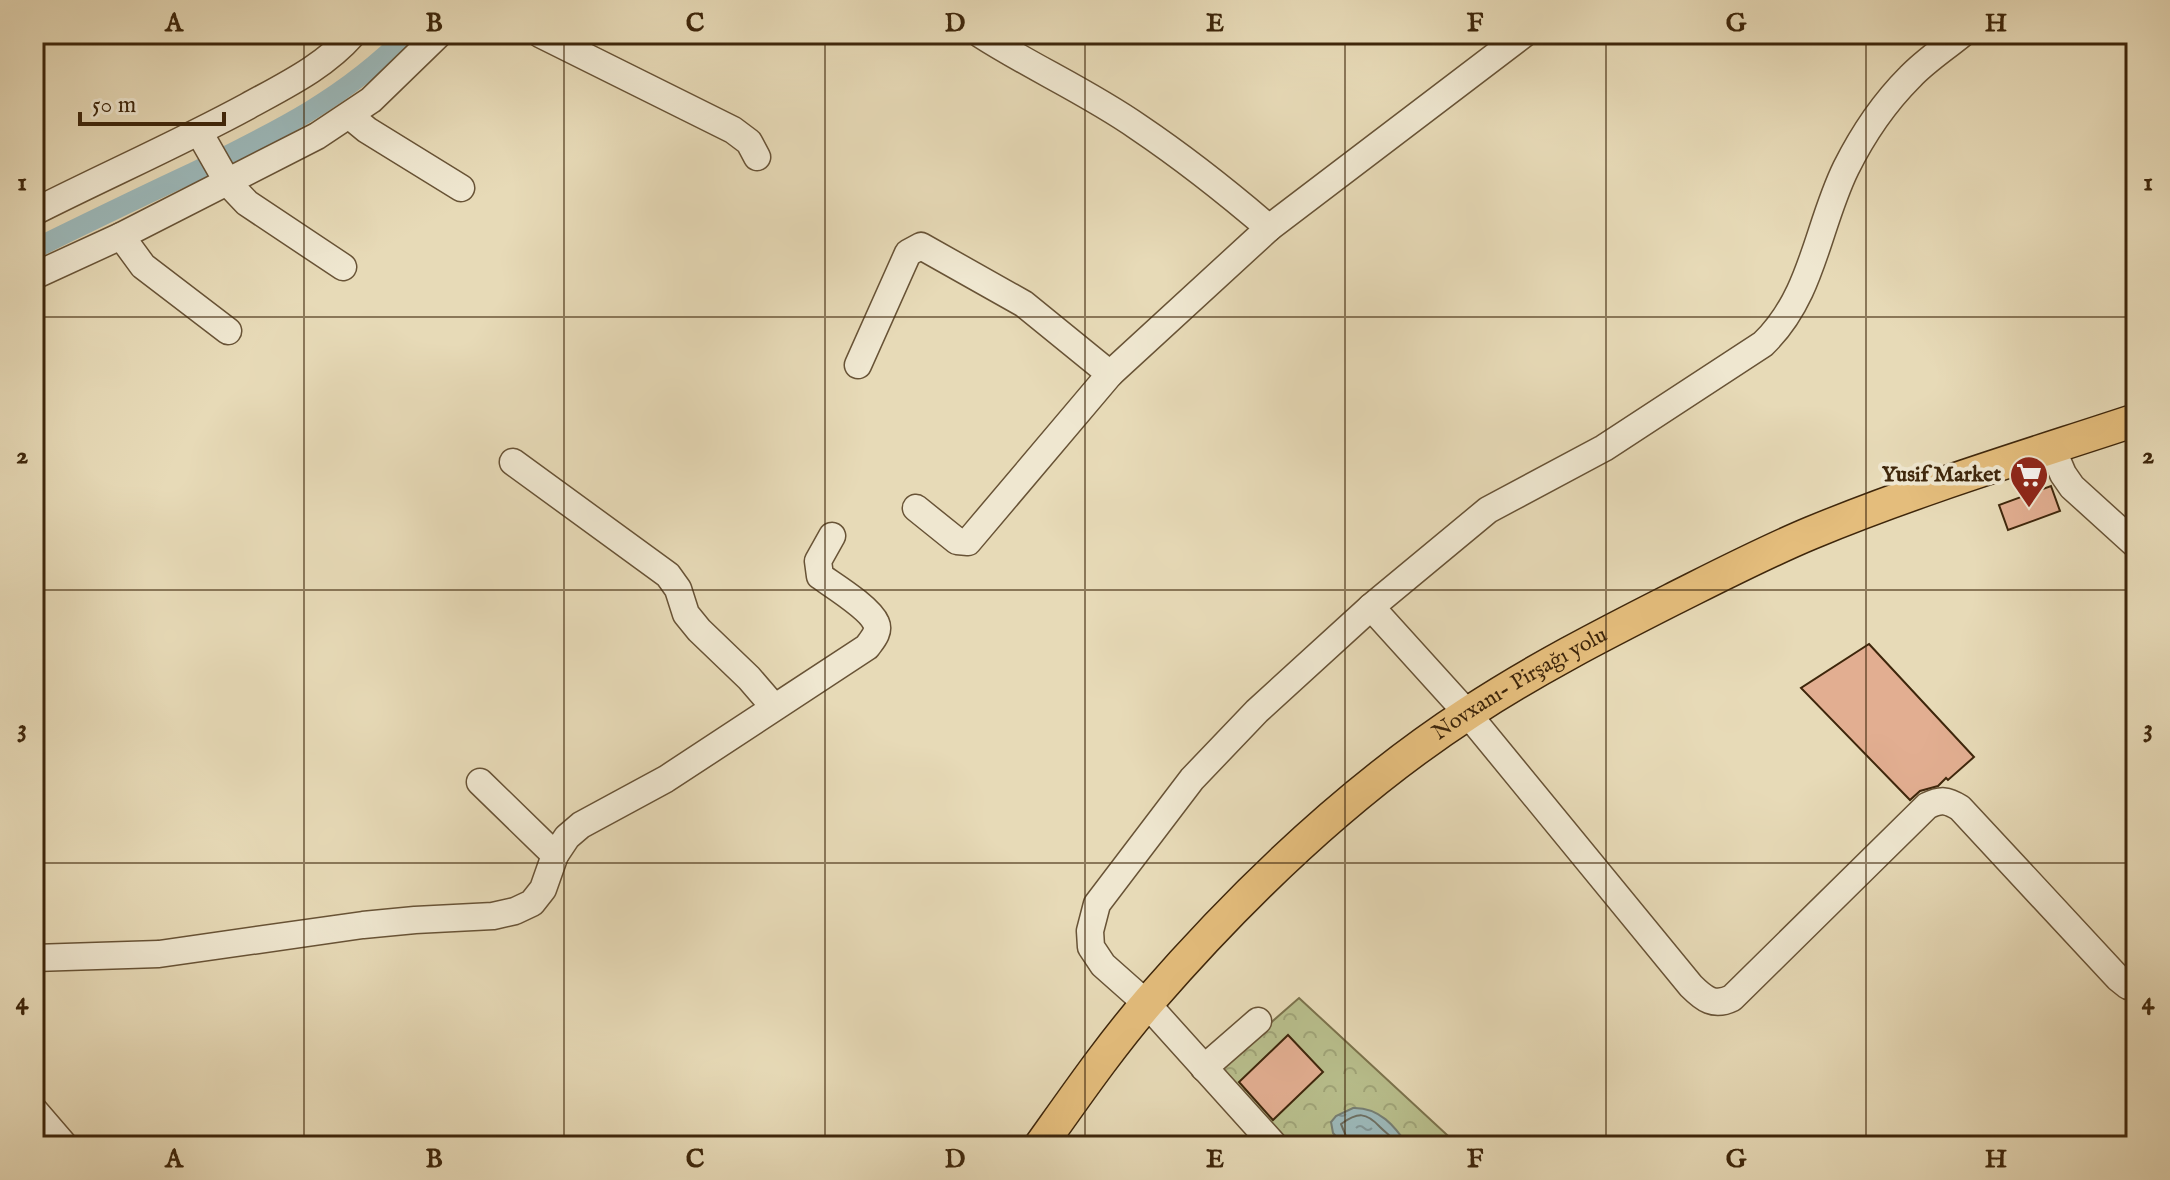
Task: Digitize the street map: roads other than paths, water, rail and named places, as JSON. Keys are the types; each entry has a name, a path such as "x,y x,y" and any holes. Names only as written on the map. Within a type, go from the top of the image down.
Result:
{"main road":[{"name":"Novxanı- Pirşağı yolu","path":"1040,1146 1147,1004 1268,876 1373,784 1467,713 1585,644 1771,551 1988,467 2136,420"}],"street":[{"path":"34,212 199,132 324,63 353,34"},
{"path":"34,276 228,183 350,116 389,85 439,34"},
{"path":"540,34 733,130 749,142 757,157"},
{"path":"980,34 1018,59 1138,126 1269,228"},
{"path":"916,508 957,541 968,542 1110,374 1269,228 1524,34"},
{"path":"1275,1146 1147,1004 1103,965 1091,947 1090,931 1097,904 1192,779 1257,711 1371,607 1488,510 1604,448 1763,344 1782,327 1797,302 1846,169 1866,134 1911,75 1962,34"},
{"path":"350,116 367,130 461,188"},
{"path":"199,132 228,183 264,216 343,267"},
{"path":"121,236 143,266 228,331"},
{"path":"858,365 908,253 921,246 1024,304 1110,374"},
{"path":"2052,448 2072,487 2136,545"},
{"path":"513,462 668,575 678,589 686,614 774,707"},
{"path":"34,958 159,954 363,925 493,916 532,903 543,889 555,855 567,837 581,825 666,779 867,647 877,633 877,624 867,612 820,576 818,561 832,536"},
{"path":"1371,607 1467,713 1691,986 1710,1002 1721,1004 1732,998 1927,806 1939,800 1960,808 2118,978 2128,986 2136,986"},
{"path":"480,782 555,855"},
{"path":"1204,1068 1258,1021"},
{"path":"34,1110 65,1146"}],"water":[{"path":"1353,1108 1378,1114 1398,1131 1408,1146 1343,1144 1333,1133 1331,1122"}],"waterway":[{"path":"34,249 280,128 334,96 408,34"}],"place":[{"name":"Yusif Market","path":"2029,509"}]}
